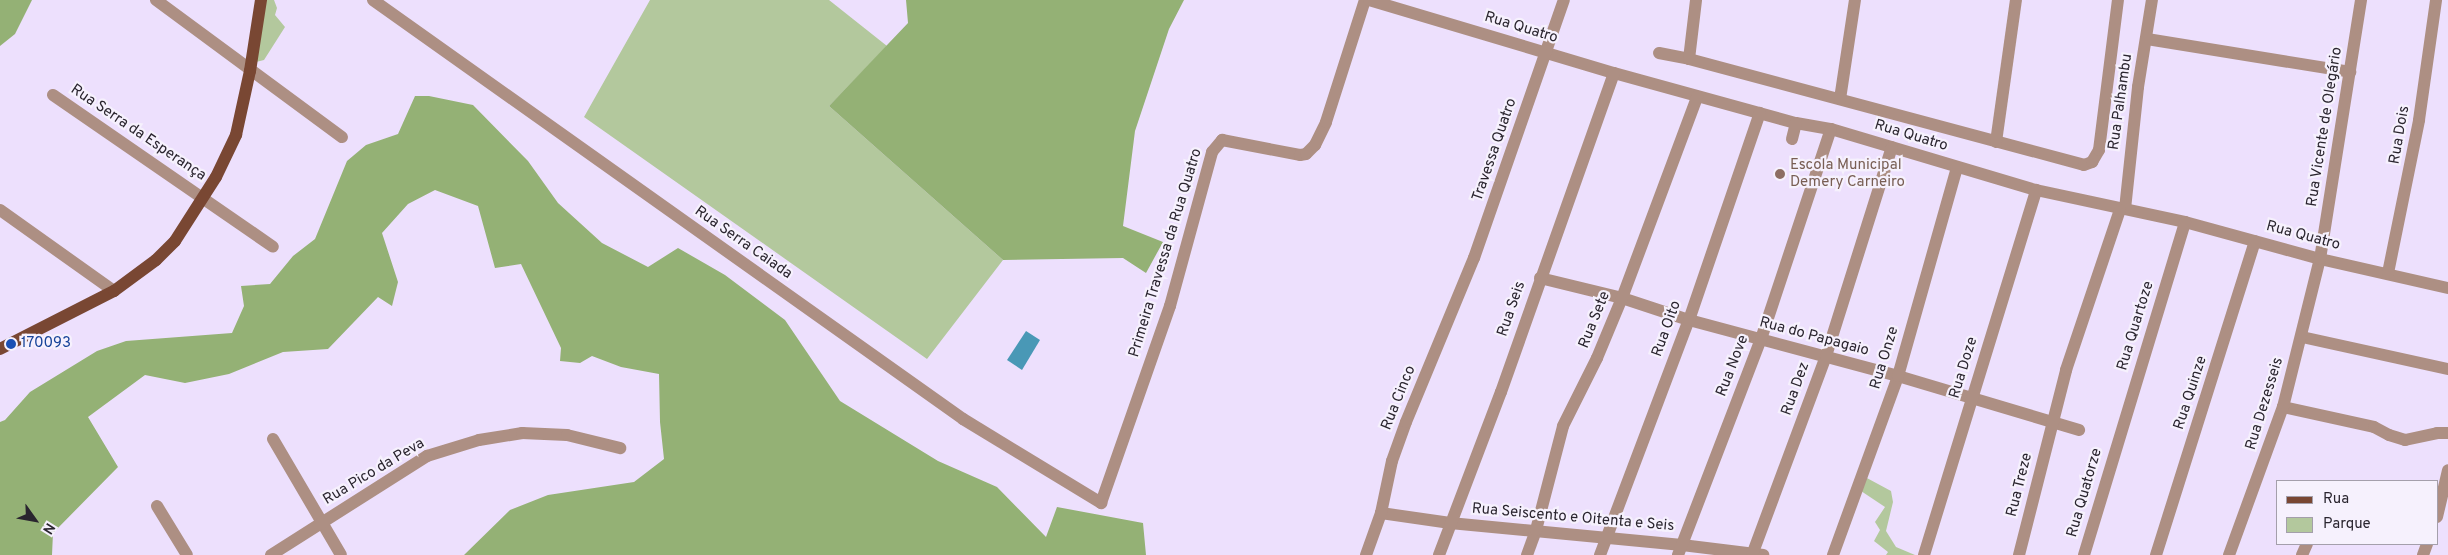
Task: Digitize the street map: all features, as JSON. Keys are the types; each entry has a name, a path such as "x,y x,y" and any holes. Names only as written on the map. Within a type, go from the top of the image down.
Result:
{"main road":[{"path":"0,349 114,291 156,260 176,241 226,160 236,135 250,70 261,0"}],"street":[{"path":"156,0 342,136"},
{"name":"Rua Serra Caiada","path":"373,0 963,419 1101,503"},
{"name":"Primeira Travessa da Rua Quatro","path":"1101,503 1170,306 1212,152 1222,140 1300,155 1306,154 1315,145 1326,122 1367,0"},
{"name":"Rua Quatro","path":"1367,0 1698,97 1831,129 2036,190 2185,222 2320,259 2448,288"},
{"path":"1547,53 1564,0"},
{"path":"1689,59 1696,0"},
{"path":"1840,99 1855,0"},
{"path":"1996,142 2016,0"},
{"path":"1659,53 1689,59 2084,165 2092,162 2099,150 2118,0"},
{"name":"Rua Palhambu","path":"2122,209 2152,0"},
{"name":"Rua Vicente de Olegário","path":"2320,259 2361,0"},
{"name":"Rua Dois","path":"2388,273 2420,120 2436,0"},
{"path":"2147,39 2350,72"},
{"name":"Travessa Quatro","path":"1474,258 1547,53"},
{"name":"Rua Seis","path":"1439,555 1501,392 1614,73"},
{"name":"Rua Serra da Esperança","path":"53,95 273,247"},
{"name":"Rua Sete","path":"1527,555 1536,530 1563,426 1597,358 1622,298 1698,97"},
{"name":"Rua Oito","path":"1600,555 1688,320 1760,113"},
{"path":"1792,139 1796,122"},
{"name":"Rua Nove","path":"1680,550 1761,339 1831,129"},
{"name":"Rua Dez","path":"1756,555 1826,356 1892,147"},
{"name":"Rua Onze","path":"1833,555 1898,376 1957,167"},
{"name":"Rua Doze","path":"1924,555 2036,190"},
{"path":"2052,423 2066,370 2122,209"},
{"path":"0,210 114,291"},
{"name":"Rua Quartoze","path":"2118,440 2185,222"},
{"name":"Rua Quinze","path":"2156,555 2255,241"},
{"name":"Rua Cinco","path":"1366,555 1381,513 1392,462 1406,422 1474,258"},
{"name":"Rua Dezesseis","path":"2229,555 2283,407 2320,259"},
{"name":"Rua do Papagaio","path":"1540,278 1622,298 1688,320 1898,376 2079,430"},
{"path":"2302,337 2448,369"},
{"path":"2283,407 2374,427 2389,435 2405,440 2437,433 2448,433"},
{"name":"Rua Treze","path":"2019,555 2052,423"},
{"name":"Rua Pico da Peva","path":"271,555 428,456 479,440 522,433 567,435 620,448"},
{"path":"273,439 341,555"},
{"name":"Rua Quatorze","path":"2084,555 2118,440"},
{"path":"2438,513 2448,470"},
{"path":"156,506 187,555"},
{"name":"Rua Seiscento e Oitenta e Seis","path":"1381,513 1450,523 1606,538 1680,550 1756,555"}],"green space":[{"path":"0,0 32,0 15,34 0,46"},
{"path":"262,0 274,0 277,8 275,15 285,27 264,60 252,63"},
{"path":"650,0 829,0 887,46 829,106 1003,260 927,359 584,117"},
{"path":"906,0 1184,0 1169,29 1135,131 1123,226 1163,242 1146,273 1123,258 1003,260 829,106 908,23"},
{"path":"415,96 429,96 473,105 528,161 558,203 602,243 648,267 678,248 725,275 785,320 840,401 938,461 997,487 1046,537 1057,507 1143,523 1146,555 464,555 510,510 548,495 634,482 664,459 660,422 659,374 621,367 592,356 580,363 560,361 561,348 521,264 495,268 478,206 435,190 408,204 382,233 398,282 392,306 378,297 328,349 283,352 229,374 185,383 145,375 88,417 118,467 53,533 52,555 0,555 0,422 5,420 30,392 97,351 126,341 232,333 244,306 241,286 270,284 293,256 315,239 347,161 366,145 398,134"},
{"path":"1865,477 1891,491 1893,502 1886,531 1896,547 1915,555 1886,555 1888,552 1874,541 1880,530 1875,522 1885,507 1858,489"}],"water":[{"path":"1026,331 1040,340 1022,370 1007,360"}],"place":[{"name":"Escola Municipal Demery Carneiro","path":"1780,174"},
{"name":"170093","path":"11,344"}]}
